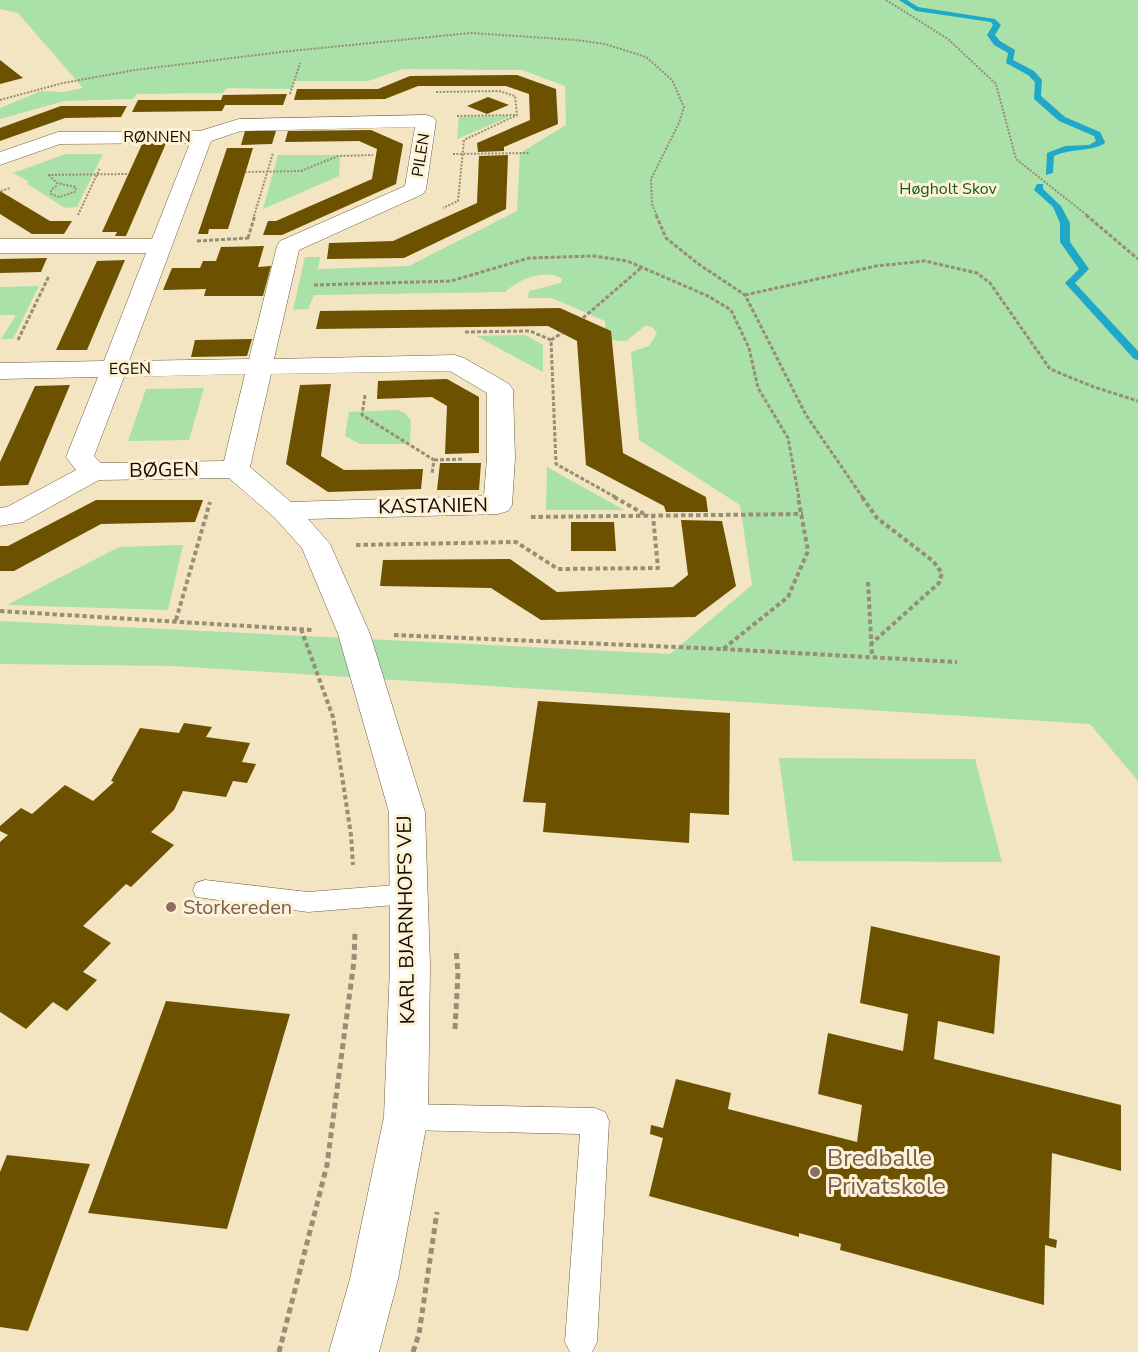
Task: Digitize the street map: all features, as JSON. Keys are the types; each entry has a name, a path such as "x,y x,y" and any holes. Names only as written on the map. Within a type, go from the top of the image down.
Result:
{"street":[{"name":"PILEN","path":"202,137 239,125 426,122 415,189 288,246"},
{"name":"RØNNEN","path":"0,159 58,138 202,137 113,369"},
{"path":"0,246 161,244"},
{"path":"284,511 236,469 288,246"},
{"name":"KASTANIEN","path":"260,366 455,363 500,390 501,458 498,505 284,511"},
{"name":"EGEN","path":"0,370 260,366"},
{"path":"93,471 80,457 113,369"},
{"name":"BØGEN","path":"0,517 13,516 93,471 236,469"},
{"name":"KARL BJARNHOFS VEJ","path":"284,511 315,544 354,633 407,812 410,966 406,1116 374,1279 354,1352"}],"lane":[{"path":"205,890 308,902 408,894"},
{"path":"406,1116 596,1121 581,1342"}],"path":[{"path":"886,0 948,39 996,84 1016,159 1060,192 1138,259"},
{"path":"0,100 63,83 135,70 281,52 471,33 523,35 605,45 646,57 672,80 684,107 679,123 651,179 652,204 666,238 744,295 806,415 847,476 877,518 933,561 942,573 939,584 871,644"},
{"path":"440,100 441,92"},
{"path":"448,116 517,115"},
{"path":"422,154 530,153"},
{"path":"245,172 301,171 338,156 373,155"},
{"path":"39,178 49,175 128,174"},
{"path":"49,175 52,182 58,185 68,184 76,187 75,192 59,197 51,194 51,190 58,185"},
{"path":"1,191 19,184"},
{"path":"161,244 248,238 288,246"},
{"path":"277,286 451,281 529,258 594,256 627,261 708,296 731,310 749,348 758,388 788,438 808,550 788,597 723,649"},
{"path":"744,295 876,266 925,261 957,266 976,273 990,283 1050,369 1094,387 1138,401"},
{"path":"583,318 642,267"},
{"path":"551,340 562,333"},
{"path":"368,364 362,415 434,460 427,506"},
{"path":"176,620 212,497 236,469"},
{"path":"498,505 520,517 803,514"},
{"path":"868,582 872,657"},
{"path":"0,611 176,620 354,633 957,662"},
{"path":"279,1352 327,1165 354,961 355,898 351,835 333,717 302,629"}],"green space":[{"name":"Høgholt Skov","path":"0,0 1138,0 1138,781 1090,724 174,666 0,664 0,621 670,654 752,585 740,505 639,440 631,352 649,346 657,333 653,328 646,325 626,341 605,340 605,321 552,298 528,298 529,291 561,283 562,279 548,275 532,276 505,292 314,295 308,309 293,310 305,257 320,257 318,269 409,266 517,211 520,153 566,125 565,86 522,70 403,69 368,81 294,81 292,89 227,88 223,93 137,94 133,99 64,101 0,119 0,108 41,91 64,92 83,88 18,13 0,9"},
{"path":"511,116 457,139 459,117"},
{"path":"66,154 103,154 77,207 65,208 13,173"},
{"path":"278,155 336,155 340,158 339,176 263,209"},
{"path":"39,286 13,339 1,339 16,315 0,315 0,287"},
{"path":"525,335 543,345 543,372 476,336"},
{"path":"204,388 189,440 128,441 146,389"},
{"path":"397,410 405,413 411,421 410,444 360,444 345,436 349,412"},
{"path":"547,467 624,510 546,510"},
{"path":"183,545 168,610 7,605 119,547"},
{"path":"779,758 975,759 1002,862 793,861"}],"building":[{"path":"0,60 23,78 0,84"},
{"path":"517,75 556,89 558,124 504,147 504,151 478,152 477,143 530,120 529,94 506,86 418,86 385,99 294,100 297,89 378,89 410,76"},
{"path":"287,94 283,105 225,105 222,111 132,112 138,100 221,100 223,95"},
{"path":"488,97 509,105 487,114 467,106"},
{"path":"61,106 127,106 121,117 65,118 0,141 0,128"},
{"path":"371,130 403,144 396,184 282,235 263,235 268,221 276,221 372,179 377,149 359,141 285,142 288,131"},
{"path":"245,131 276,131 272,144 241,145"},
{"path":"167,141 126,236 115,236 117,232 102,232 143,142"},
{"path":"227,148 253,148 228,229 209,229 208,234 198,234"},
{"path":"508,155 506,209 404,258 327,259 329,243 393,241 477,203 479,156"},
{"path":"0,191 50,221 72,221 64,234 32,234 0,214"},
{"path":"264,246 258,267 271,266 263,296 204,296 206,289 163,290 172,268 200,268 203,261 216,261 221,247"},
{"path":"47,258 41,272 0,273 0,259"},
{"path":"125,260 87,350 56,350 97,261"},
{"path":"560,308 611,331 623,453 706,497 708,512 666,512 664,506 586,465 577,341 548,326 316,329 320,311"},
{"path":"252,339 247,356 191,357 195,340"},
{"path":"447,379 479,397 479,453 445,454 447,406 432,397 377,399 378,381"},
{"path":"331,384 321,456 344,470 423,469 421,489 328,492 286,464 300,385"},
{"path":"70,385 28,485 0,486 0,462 35,386"},
{"path":"440,463 481,463 479,490 437,490"},
{"path":"96,500 203,500 195,522 101,524 14,571 0,571 0,546 8,546"},
{"path":"681,520 722,521 736,586 695,617 541,620 491,588 380,586 383,560 510,559 557,592 673,587 688,575"},
{"path":"571,522 614,522 616,551 571,551"},
{"path":"538,701 730,713 729,815 690,813 689,843 543,832 546,803 523,802"},
{"path":"184,723 212,727 206,737 250,743 242,762 256,764 247,783 233,781 226,797 183,791 174,810 151,832 174,845 131,887 126,884 83,926 111,943 83,972 97,980 67,1011 53,1002 26,1029 0,1012 0,842 8,835 0,831 0,826 21,808 32,814 65,785 93,801 114,782 111,781 140,728 179,733"},
{"path":"871,926 1000,956 994,1034 938,1021 934,1059 1121,1105 1121,1171 1052,1153 1049,1238 1057,1240 1056,1248 1045,1245 1044,1305 840,1250 841,1244 799,1233 799,1237 649,1196 663,1138 650,1134 651,1125 663,1128 676,1079 731,1093 728,1109 857,1142 862,1105 818,1094 828,1033 903,1051 908,1014 860,1003"},
{"path":"166,1001 290,1014 227,1229 88,1213"},
{"path":"7,1155 90,1164 28,1331 0,1327 0,1172"}],"waterway":[{"path":"902,0 916,9 993,20 997,25 991,35 997,43 1012,52 1009,61 1031,73 1039,82 1037,97 1062,119 1097,134 1101,142 1091,147 1065,148 1050,155 1049,173"},
{"path":"1040,186 1038,190 1057,206 1065,223 1065,242 1084,269 1070,283 1138,357"}],"place":[{"name":"Storkereden","path":"171,907"},
{"name":"Bredballe Privatskole","path":"815,1172"}]}
